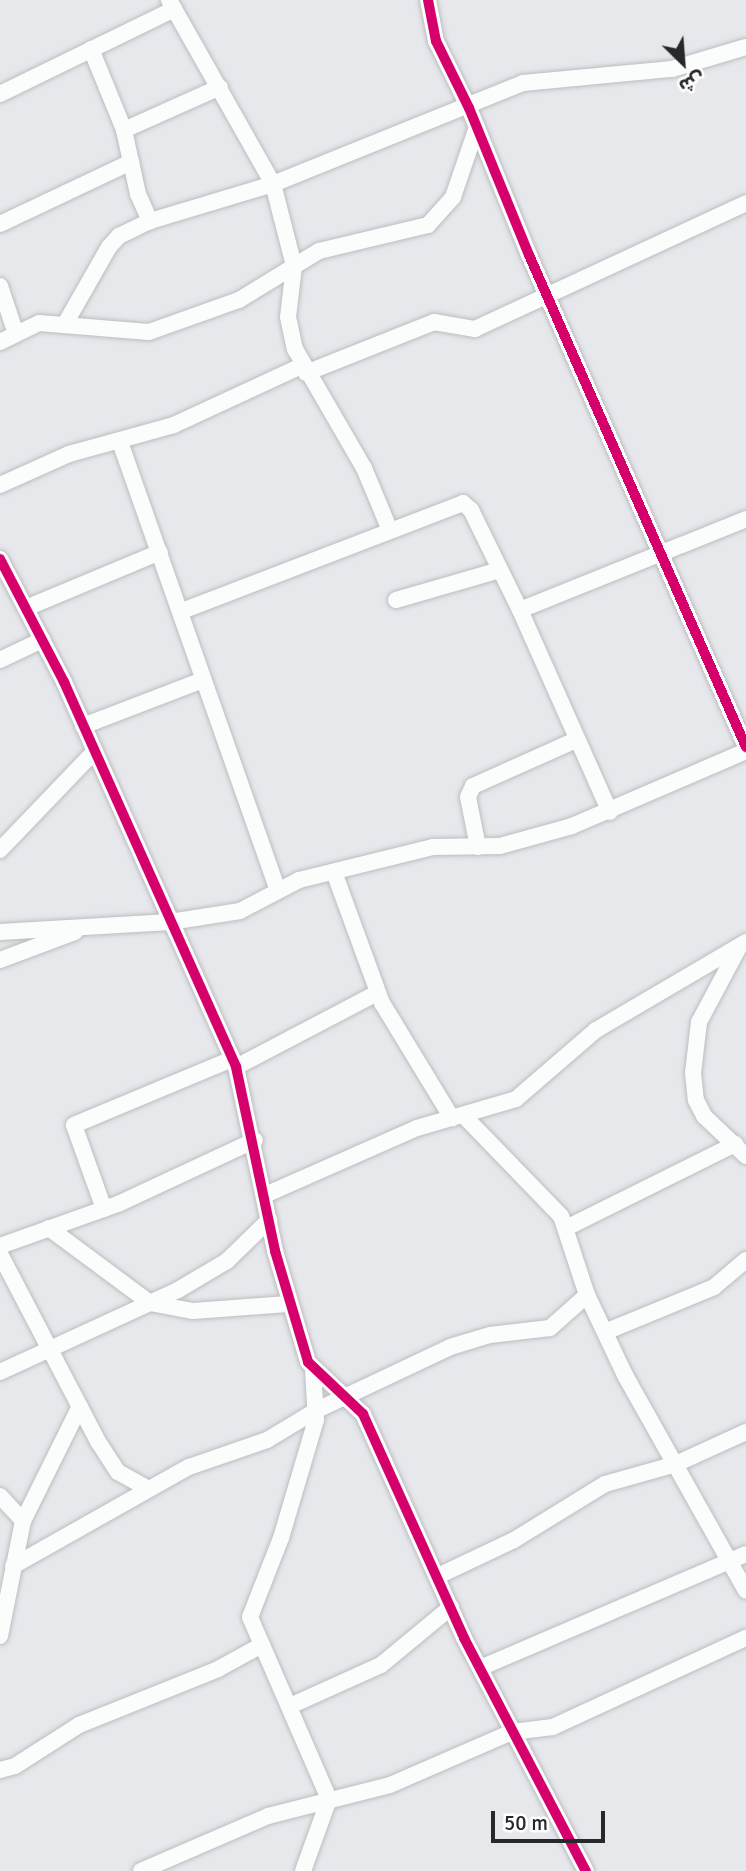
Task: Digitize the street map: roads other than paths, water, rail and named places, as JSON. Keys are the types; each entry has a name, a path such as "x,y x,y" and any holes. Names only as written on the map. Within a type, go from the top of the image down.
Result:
{"street":[{"path":"0,932 170,922 240,911 278,890 334,872 433,847 500,846 610,812 746,749 546,293 469,107 436,41 428,0"},
{"path":"0,94 91,50 172,4 273,184 294,266 288,317 304,369 365,468 389,528"},
{"path":"65,324 109,247 150,221 273,184 523,83 660,71 746,47"},
{"path":"91,50 124,130 150,221"},
{"path":"124,130 220,87"},
{"path":"0,342 15,331 39,323 149,332 239,300 319,251 428,225 453,197 477,127"},
{"path":"2,216 131,162"},
{"path":"0,485 69,454 174,425 304,369 434,322 475,329 546,293 744,206"},
{"path":"0,286 15,331"},
{"path":"120,442 182,611 203,680 278,890"},
{"path":"182,611 389,528 463,503 471,510 520,610 610,812"},
{"path":"520,610 660,551 746,519"},
{"path":"26,608 160,552"},
{"path":"0,559 83,726 234,1063 255,1140 288,1304 313,1370 317,1410 281,1538 251,1612 262,1645 329,1799 303,1871"},
{"path":"396,600 500,570"},
{"path":"0,660 42,639"},
{"path":"83,726 203,680"},
{"path":"478,847 468,797 473,786 576,740"},
{"path":"0,850 94,752"},
{"path":"334,872 377,993 458,1117 555,1209 566,1228 587,1295 605,1332 726,1562 746,1591"},
{"path":"0,960 90,926"},
{"path":"264,1195 417,1128 458,1117 530,1091 597,1030 742,945"},
{"path":"566,1228 740,1150 704,1116 696,1100 694,1046 699,1022 742,945"},
{"path":"104,1209 74,1125 234,1063 377,993"},
{"path":"0,1246 104,1209 255,1140"},
{"path":"0,1372 150,1303 227,1261 269,1220"},
{"path":"49,1228 150,1303 193,1311 288,1304"},
{"path":"0,1254 49,1349 118,1472 149,1489"},
{"path":"605,1332 714,1287 746,1260"},
{"path":"13,1566 206,1460 267,1440 317,1410 469,1340 550,1328 587,1295"},
{"path":"313,1370 348,1396 368,1422 480,1668 586,1871"},
{"path":"0,1636 23,1521 80,1406"},
{"path":"438,1576 514,1540 595,1489 676,1464 746,1432"},
{"path":"0,1496 23,1521"},
{"path":"480,1668 746,1554"},
{"path":"290,1706 381,1665 451,1606"},
{"path":"141,1871 248,1824 329,1799 390,1785 512,1732 553,1727 746,1638"},
{"path":"0,1770 15,1766 79,1725 218,1669 262,1645"}]}
